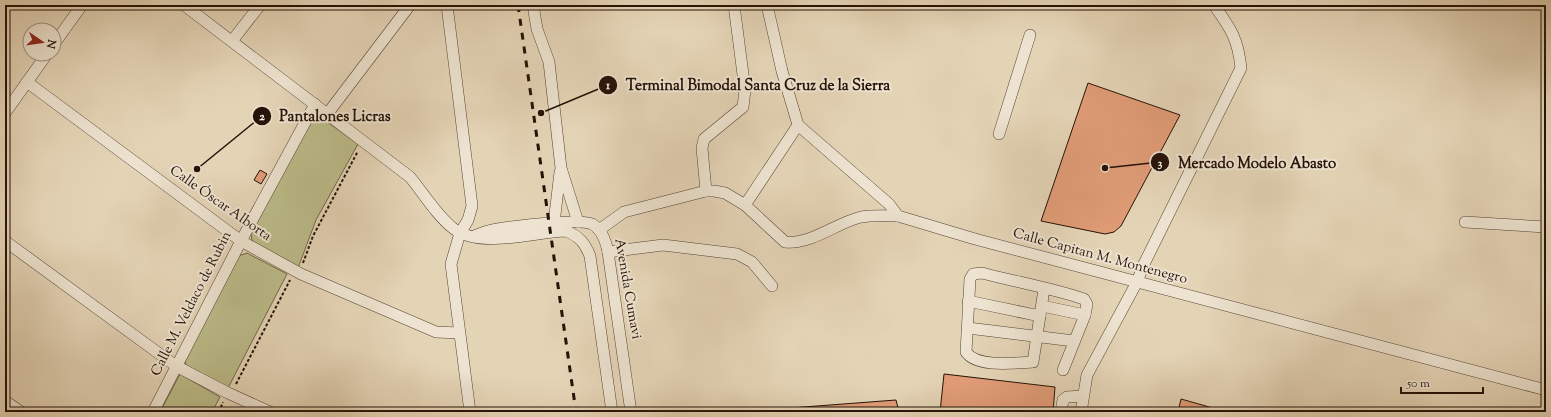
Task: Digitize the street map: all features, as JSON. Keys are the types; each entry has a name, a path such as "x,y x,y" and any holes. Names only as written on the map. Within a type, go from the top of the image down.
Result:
{"street":[{"path":"62,33 82,5"},
{"path":"184,5 328,113 410,177 452,228 460,233"},
{"path":"232,41 260,5"},
{"path":"328,113 410,5"},
{"path":"447,5 472,206 468,220 460,233 451,264 458,333 470,412"},
{"path":"533,5 537,29 549,62 561,168 578,222"},
{"path":"599,230 624,212 706,191 702,148 704,138 743,107 745,90 734,5"},
{"path":"767,5 782,71 798,124 889,204 898,216"},
{"path":"1080,412 1087,375 1137,282 1144,264 1241,68 1239,47 1233,32 1214,5"},
{"path":"999,134 1030,35"},
{"path":"5,113 41,62"},
{"name":"Calle Óscar Alborta","path":"27,82 241,241 298,272 436,332 458,333"},
{"name":"Calle M. Veldaco de Rubin","path":"152,412 241,241 315,104"},
{"path":"744,205 798,124"},
{"path":"554,223 561,168"},
{"name":"Calle Capitan M. Montenegro","path":"706,191 725,193 744,205 785,242 792,243 861,217 898,216 975,239 1546,390"},
{"name":"Avenida Cumavi","path":"473,236 488,231 554,223 578,222 593,224 599,230 606,243 608,252 631,412"},
{"path":"1465,222 1546,227"},
{"name":"Avenida Cumavi","path":"460,233 489,239 566,232 575,234 581,239 587,247 590,256 612,412"},
{"path":"5,241 176,366 230,394 270,412"},
{"path":"608,252 663,245 737,254 752,262 772,286"},
{"path":"1044,289 1033,362 1000,364 977,360 969,356 966,352 965,344 968,328 970,279 973,274 977,273 1044,289 1084,299 1087,304 1085,315 1064,370"},
{"path":"968,301 1041,311 1085,315"},
{"path":"968,328 1074,341"},
{"path":"601,342 620,338"},
{"path":"1061,412 1063,400 1067,397 1082,396"},
{"path":"5,401 21,412"}],"path":[{"path":"230,394 298,272 313,236 342,179 365,142"}],"green space":[{"path":"317,119 323,119 358,144 316,220 298,268 252,241 251,234 310,123"},
{"path":"247,253 287,274 228,388 186,365 185,361 238,256"},
{"path":"180,374 220,397 212,412 160,412"}],"building":[{"path":"1088,83 1180,115 1121,226 1114,232 1105,234 1041,221"},
{"path":"260,170 267,174 261,184 254,180"},
{"path":"944,374 1055,387 1053,412 940,412"},
{"path":"1181,399 1227,412 1178,412"},
{"path":"896,400 899,412 738,412"}],"railway":[{"path":"518,5 576,412"}],"place":[{"name":"Terminal Bimodal Santa Cruz de la Sierra","path":"541,113"},
{"name":"Mercado Modelo Abasto","path":"1105,168"},
{"name":"Pantalones Licras","path":"197,169"}]}
